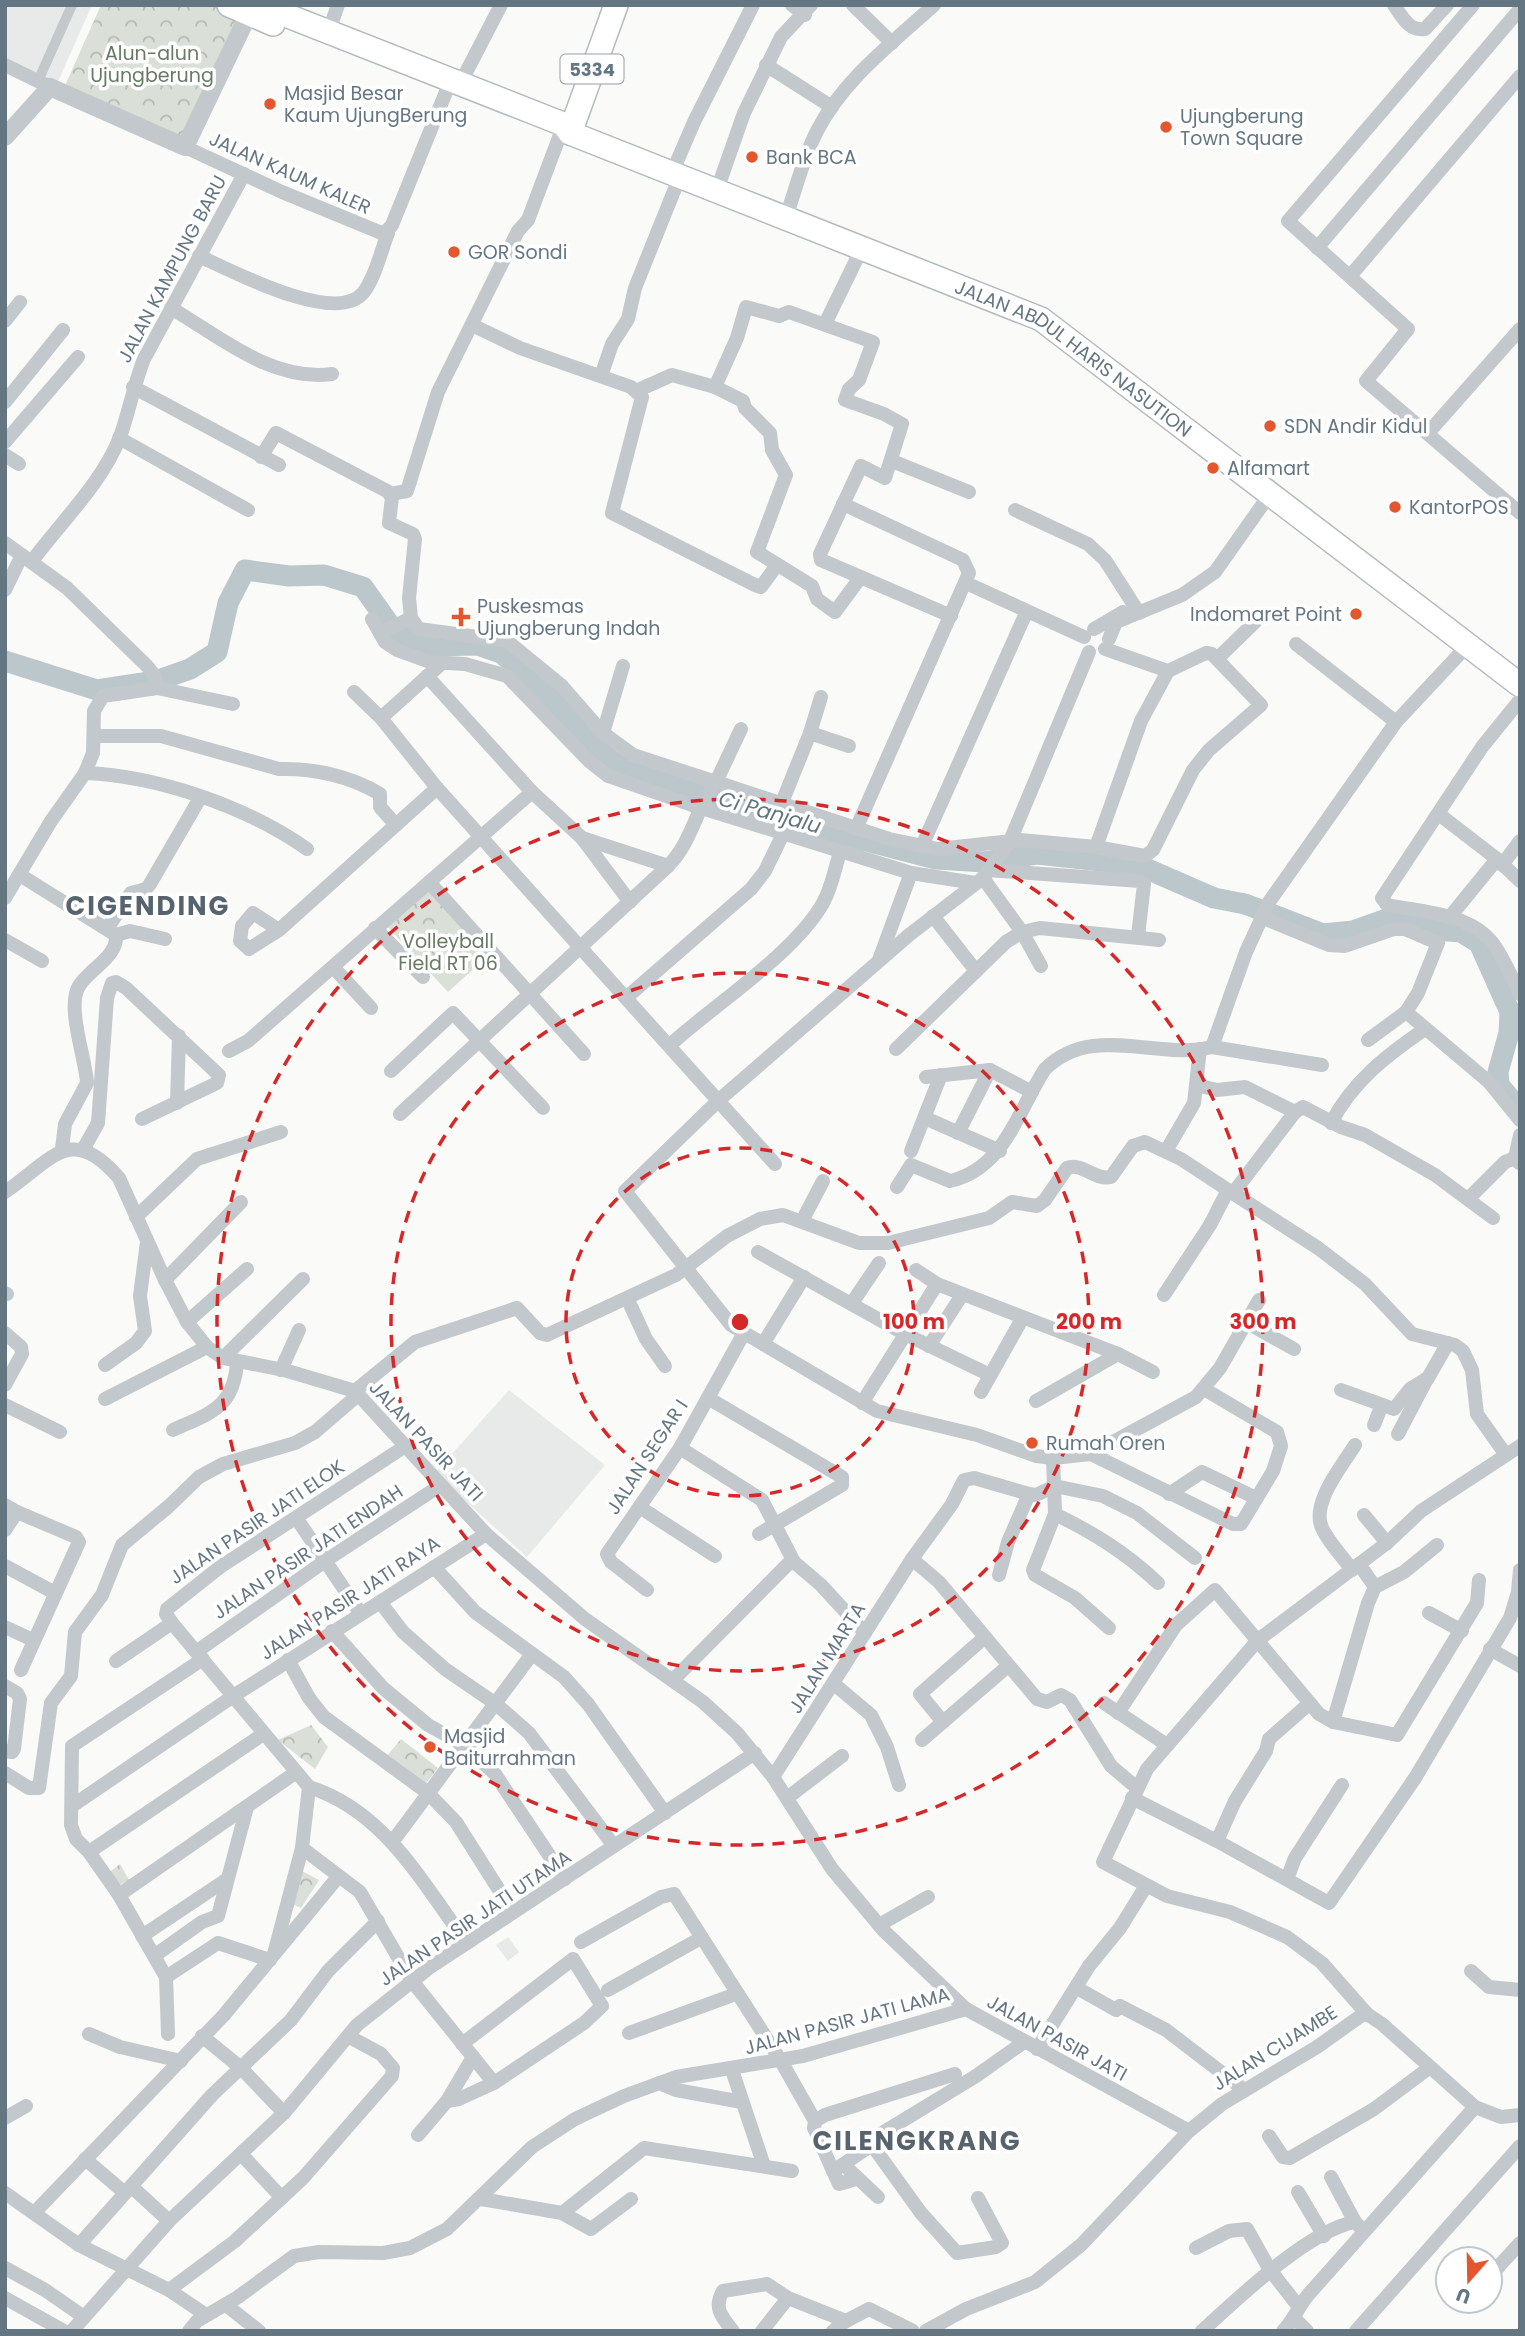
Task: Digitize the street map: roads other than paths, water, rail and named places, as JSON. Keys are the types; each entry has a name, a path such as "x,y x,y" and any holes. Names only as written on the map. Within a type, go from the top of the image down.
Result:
{"main road":[{"name":"5334","path":"565,134 616,5"},
{"name":"JALAN ABDUL HARIS NASUTION","path":"248,7 328,33 453,88"},
{"name":"JALAN ABDUL HARIS NASUTION","path":"248,7 453,88 564,124 565,134 717,190 1041,319 1467,646 1518,679"}],"street":[{"path":"5,137 44,84 72,5"},
{"path":"328,33 338,5"},
{"path":"199,256 280,291 329,304 350,301 363,293 384,233 453,88 501,5"},
{"path":"601,376 618,333 628,318 635,288 694,122 753,5"},
{"path":"717,190 744,113 780,37 808,10 792,5"},
{"path":"853,5 892,43"},
{"path":"786,218 815,134 832,107 858,74 933,5"},
{"path":"1394,5 1410,27 1417,30 1425,29 1447,5"},
{"path":"1473,5 1288,221 1408,329 1366,380 1520,513"},
{"path":"5,65 185,146 248,7"},
{"path":"1317,248 1520,9"},
{"path":"766,65 832,107"},
{"path":"1351,275 1520,76"},
{"path":"261,457 276,433 390,494 407,491 438,392 518,231 528,220 565,134"},
{"name":"JALAN KAUM KALER","path":"185,146 384,233"},
{"name":"JALAN KAMPUNG BARU","path":"5,590 27,558 101,472 119,438 133,387 170,308 244,174"},
{"path":"825,324 862,248"},
{"path":"5,321 20,302"},
{"path":"715,387 737,338 746,306 779,316 789,312 873,342 859,380 849,389 845,400 884,414 902,424 885,478 861,466 820,554 821,560 951,616"},
{"path":"170,308 278,370 311,377 332,374"},
{"path":"472,326 520,348 601,376 636,391 642,397 612,513 754,585 761,587 778,565"},
{"path":"1428,433 1520,329"},
{"path":"5,402 63,330"},
{"path":"5,442 78,357"},
{"path":"636,391 672,375 715,387 741,400 770,433 772,450 786,475 756,550 812,586 817,599 835,612 860,578"},
{"path":"133,387 279,466"},
{"path":"119,438 248,510"},
{"path":"5,455 19,464"},
{"path":"892,461 969,492"},
{"path":"390,494 389,523 412,534 415,539 407,620"},
{"path":"1139,609 1109,618 1089,633 1084,646 1089,652 1097,654 1107,644 1116,622 1190,586 1209,567 1244,520 1254,515 1270,494"},
{"path":"843,504 963,560 969,573 856,829"},
{"path":"1015,510 1088,544 1105,559 1139,609"},
{"path":"5,543 67,588 156,683"},
{"path":"966,583 1026,613 1089,633 1100,630 1107,644 1168,671"},
{"path":"922,846 1026,613"},
{"path":"372,619 385,631 385,642 397,650 430,662 465,664 507,676 589,761 608,776 911,873 1140,881 1144,884 1138,936"},
{"path":"385,631 407,620"},
{"path":"407,620 419,629 507,641 562,686 603,733 633,755 714,785 856,829 938,849 1007,845 1096,847 1145,856 1153,850 1193,770 1216,744 1259,710 1258,700 1218,657 1206,653 1168,671 1141,721 1096,847"},
{"path":"1218,657 1255,622"},
{"path":"1296,644 1396,722"},
{"path":"1166,1151 1188,1116 1206,1048 1264,911 1396,722 1467,646"},
{"path":"1089,652 1007,845 985,874 879,961 719,1100 625,1191 731,1325 877,1411 977,1435 1036,1456 1053,1458 1091,1454 1204,1389 1223,1363 1259,1300"},
{"path":"381,718 442,663"},
{"path":"603,733 623,666"},
{"path":"427,676 532,792 582,838 630,902"},
{"path":"1518,679 1482,747 1382,902 1466,922 1494,944 1520,994"},
{"path":"5,898 51,821 85,773 93,753 94,711 103,696 156,683 233,704"},
{"path":"354,692 381,718 437,788 581,945 775,1164"},
{"path":"781,804 810,733 821,697"},
{"path":"400,1114 481,1042 678,856 741,729"},
{"path":"810,733 849,746"},
{"path":"94,736 161,736 279,769 299,769 333,775 380,794 380,807 396,825"},
{"path":"85,773 114,774 253,815 307,849"},
{"path":"279,930 437,788"},
{"path":"229,1052 248,1041 532,792"},
{"path":"112,931 131,893 146,889 150,884 200,798"},
{"path":"1440,814 1520,881"},
{"path":"627,997 751,889 765,871 783,834"},
{"path":"582,838 668,866"},
{"path":"1449,918 1520,841"},
{"path":"670,1045 782,950 812,918 829,891 840,852"},
{"path":"879,961 911,873"},
{"path":"985,874 1041,965"},
{"path":"20,875 112,931 130,931 165,939"},
{"path":"429,882 531,992 584,1054"},
{"path":"1264,911 1329,945 1345,946 1394,929 1405,929 1438,943 1418,993 1406,1012 1368,1040"},
{"path":"933,916 976,971"},
{"path":"375,928 423,977"},
{"path":"896,1049 1006,942 1023,932 1040,928 1159,940"},
{"path":"62,1149 65,1124 87,1083 79,1048 75,995 79,986 111,954 117,941 112,931"},
{"path":"5,940 42,961"},
{"path":"334,967 371,1008"},
{"path":"5,1192 62,1149 84,1148 97,1123 107,998 112,983 116,982 126,988 219,1075 217,1083 142,1119"},
{"path":"1406,1012 1489,1082 1520,1120"},
{"path":"391,1071 453,1013 543,1108"},
{"path":"1331,1122 1344,1098 1359,1080 1425,1029"},
{"path":"177,1103 179,1036"},
{"path":"897,1187 908,1166 953,1180 987,1163 1000,1151 1032,1092 1055,1060 1075,1051 1115,1043 1206,1048 1322,1065"},
{"path":"926,1077 990,1070 1032,1092"},
{"path":"958,1133 990,1070"},
{"path":"911,1151 941,1075"},
{"path":"1196,1085 1217,1090 1245,1087 1295,1112"},
{"path":"1164,1295 1231,1191 1295,1112 1306,1107 1331,1122 1374,1140 1435,1175 1493,1218"},
{"path":"925,1118 1000,1151"},
{"path":"136,1217 197,1159 281,1132"},
{"path":"1468,1199 1505,1162 1517,1161 1520,1135"},
{"path":"5,1773 29,1788 39,1788 51,1703 71,1676 75,1632 102,1595 122,1545 199,1477 223,1464 295,1443 315,1432 415,1342 517,1308 540,1333 547,1335 628,1300 686,1269 727,1236 760,1219 783,1215 833,1236 859,1243 888,1243 989,1218 1012,1202 1037,1206 1045,1200 1063,1171 1072,1166 1108,1178 1137,1143 1145,1142 1166,1151 1318,1248 1365,1284 1412,1334 1448,1343 1463,1351 1475,1382 1476,1409 1514,1454 1421,1511 1387,1543 1258,1640 1147,1769 1103,1862 1146,1886 1185,1902 1230,1912 1287,1937 1322,1963 1367,2014"},
{"name":"JALAN PASIR JATI","path":"84,1148 105,1161 119,1178 165,1280 187,1322 207,1347 230,1360 281,1370 357,1393 486,1534 586,1619 673,1680 737,1732 773,1777 832,1869 879,1925 966,2009 1189,2131"},
{"path":"802,1221 823,1181"},
{"path":"165,1280 241,1202"},
{"path":"105,1366 136,1343 145,1331 140,1296 147,1242"},
{"path":"758,1252 905,1334 990,1375"},
{"path":"852,1303 879,1263"},
{"path":"187,1322 247,1269"},
{"path":"916,1270 937,1284 962,1295 1086,1340 1153,1372"},
{"path":"763,1344 804,1277"},
{"path":"173,1430 218,1408 234,1388 230,1360 303,1279"},
{"path":"862,1403 937,1284"},
{"path":"929,1346 962,1295"},
{"path":"628,1300 646,1339 665,1366"},
{"path":"981,1392 1022,1319"},
{"path":"1246,1322 1294,1349"},
{"path":"281,1370 299,1330"},
{"path":"5,1333 21,1347 22,1354 5,1385"},
{"name":"JALAN SEGAR I","path":"647,1590 611,1562 607,1553 680,1448 744,1333"},
{"path":"1398,1434 1448,1343"},
{"path":"105,1399 207,1347"},
{"path":"1036,1401 1118,1354"},
{"path":"1341,1390 1381,1407 1394,1409 1410,1389 1428,1378"},
{"path":"1091,1454 1233,1524 1241,1524 1268,1482 1281,1446 1277,1432 1204,1389"},
{"path":"708,1398 842,1477 842,1485 758,1534"},
{"path":"5,1405 60,1432"},
{"path":"1374,1425 1381,1407"},
{"path":"1354,1445 1321,1504 1320,1523 1376,1587"},
{"name":"JALAN PASIR JATI ELOK","path":"172,1623 166,1614 169,1606 220,1567 404,1447"},
{"path":"680,1448 762,1500 794,1562 821,1585 865,1633"},
{"path":"1053,1458 1055,1514 1033,1570 1035,1576 1075,1598 1109,1628"},
{"path":"1169,1494 1202,1472 1256,1498"},
{"name":"JALAN MARTA","path":"773,1777 912,1559 952,1504 964,1480 974,1478 1029,1494"},
{"name":"JALAN PASIR JATI ENDAH","path":"72,1806 72,1746 325,1561 441,1485"},
{"path":"999,1575 1006,1547 1029,1494 1036,1495 1055,1486 1103,1496 1137,1513 1195,1558"},
{"path":"5,1530 11,1508 76,1537 79,1542 21,1670"},
{"path":"640,1508 715,1556"},
{"path":"1055,1514 1094,1533 1128,1555 1158,1583"},
{"path":"1364,1514 1387,1543"},
{"path":"297,1519 360,1614"},
{"name":"JALAN PASIR JATI RAYA","path":"72,1806 332,1631 486,1534"},
{"path":"1333,1722 1368,1603 1376,1587 1404,1572 1437,1545"},
{"path":"912,1559 939,1583 1008,1661 1009,1667 1037,1699 1047,1702 1063,1696 1111,1766 1135,1793 1329,1903 1420,1768 1510,1618 1518,1592 1520,1570"},
{"path":"673,1680 789,1563 794,1562"},
{"path":"5,1566 55,1592"},
{"path":"434,1567 475,1612 564,1677 589,1704 665,1813"},
{"path":"1118,1713 1177,1625 1212,1591 1217,1591 1319,1714 1333,1722 1398,1734 1478,1603 1479,1580"},
{"path":"380,1602 403,1632 445,1669 496,1704 529,1733 614,1846"},
{"path":"1429,1613 1462,1631"},
{"path":"116,1661 172,1623 235,1695 262,1735 309,1787 331,1794 365,1816 393,1841 467,1943"},
{"path":"5,1627 33,1640"},
{"path":"332,1631 383,1688 428,1725 464,1745 495,1774 565,1879"},
{"path":"943,1722 920,1695 985,1637"},
{"path":"1490,1649 1520,1667"},
{"path":"393,1841 532,1654"},
{"path":"288,1660 309,1698 324,1717 428,1793 456,1822 513,1912"},
{"path":"922,1740 1009,1667"},
{"path":"834,1684 871,1715 887,1748 899,1785"},
{"path":"5,1686 17,1693 20,1699 14,1749 12,1752 5,1751"},
{"path":"1104,1703 1167,1745"},
{"path":"1217,1841 1235,1801 1266,1751 1269,1739 1310,1703"},
{"path":"89,1853 262,1735"},
{"name":"JALAN PASIR JATI UTAMA","path":"72,2331 169,2221 284,2113 358,2025 412,1981 467,1943 755,1754"},
{"path":"787,1798 842,1756"},
{"path":"118,1895 295,1773"},
{"path":"1287,1879 1295,1858 1342,1785"},
{"path":"272,1957 302,1848 309,1787"},
{"path":"72,1806 73,1832 118,1895 166,1977 167,2034"},
{"path":"218,1943 218,1916 247,1807"},
{"path":"302,1848 360,1892 412,1981 495,2083"},
{"path":"34,2212 224,2015 338,1877"},
{"path":"142,1936 226,1880"},
{"path":"839,2169 872,2146 879,2134 1030,2045 1077,1988 1146,1886"},
{"path":"581,1942 661,1897 674,1894 781,2061 815,2121 814,2128 839,2169 839,2184 856,2179 878,2197"},
{"path":"879,1925 929,1897"},
{"path":"154,1956 202,1922 218,1916"},
{"path":"79,2245 241,2068 291,2020 328,1971 378,1921"},
{"path":"608,1990 701,1938"},
{"path":"166,1977 218,1943 272,1957"},
{"path":"447,2101 495,2083 601,2009 576,1961 571,1960 462,2043"},
{"path":"1471,1971 1489,1987 1520,1990"},
{"path":"1077,1988 1103,2005 1116,2010 1120,2006 1166,2030 1243,2090"},
{"path":"629,2033 736,1994"},
{"name":"JALAN PASIR JATI LAMA","path":"189,2331 206,2315 226,2305 294,2256 319,2252 383,2253 410,2248 447,2229 532,2147 575,2119 659,2083 676,2077 781,2061 966,2009"},
{"name":"JALAN CIJAMBE","path":"926,2331 966,2309 1019,2290 1056,2267 1189,2131 1243,2090 1367,2014 1475,2107 1501,2117 1520,2115"},
{"path":"89,2034 120,2047 181,2060"},
{"path":"202,2036 241,2068 284,2113"},
{"path":"169,2290 235,2241 282,2198 392,2076 393,2068 388,2061 348,2036"},
{"path":"418,2136 447,2101 473,2057"},
{"path":"1269,2136 1283,2157 1290,2158 1374,2109 1429,2068"},
{"path":"732,2070 764,2166"},
{"path":"815,2121 825,2115 955,2074"},
{"path":"659,2083 676,2090 742,2102"},
{"path":"5,2118 26,2106"},
{"path":"1283,2331 1359,2226 1475,2107"},
{"path":"872,2146 953,2252 962,2254 996,2247 1002,2243 978,2198"},
{"path":"1356,2331 1520,2146"},
{"path":"566,2210 644,2148 792,2171"},
{"path":"240,2154 282,2198"},
{"path":"85,2159 169,2221"},
{"path":"1331,2177 1359,2226"},
{"path":"1298,2192 1324,2236"},
{"path":"5,2193 79,2245 169,2290 206,2315"},
{"path":"481,2199 562,2213 591,2229 631,2199"},
{"path":"1202,2331 1270,2270 1324,2236 1359,2226"},
{"path":"1196,2248 1229,2231 1247,2229 1307,2331"},
{"path":"1504,2261 1520,2244"},
{"path":"5,2268 45,2290 84,2317"},
{"path":"733,2331 718,2306 723,2291 767,2284 788,2298 846,2321"},
{"path":"5,2298 64,2331"},
{"path":"762,2331 788,2298"},
{"path":"226,2305 240,2325 259,2331"},
{"path":"833,2331 869,2309 913,2331"}],"waterway":[{"name":"Ci Panjalu","path":"5,661 97,690 156,681 190,669 217,652 228,603 245,570 289,576 324,575 363,587 395,632 427,646 478,645 501,653 530,677 611,761 797,823 936,859 984,862 1037,854 1138,865 1214,898 1245,904 1323,934 1353,931 1390,918 1435,930 1461,932 1479,943 1510,1012 1509,1033 1498,1072 1499,1085 1515,1104"}],"place":[{"name":"Masjid Besar Kaum UjungBerung","path":"270,104"},
{"name":"Ujungberung Town Square","path":"1166,127"},
{"name":"Bank BCA","path":"752,157"},
{"name":"GOR Sondi","path":"454,252"},
{"name":"SDN Andir Kidul","path":"1270,426"},
{"name":"Alfamart","path":"1213,468"},
{"name":"KantorPOS","path":"1395,507"},
{"name":"Indomaret Point","path":"1356,614"},
{"name":"Puskesmas Ujungberung Indah","path":"461,617"},
{"name":"Rumah Oren","path":"1032,1443"},
{"name":"Masjid Baiturrahman","path":"430,1747"}],"district":[{"name":"CIGENDING","path":"148,906"},
{"name":"CILENGKRANG","path":"917,2141"}],"park label":[{"name":"Alun-alun Ujungberung","path":"152,64"},
{"name":"Volleyball Field RT 06","path":"448,952"}]}
